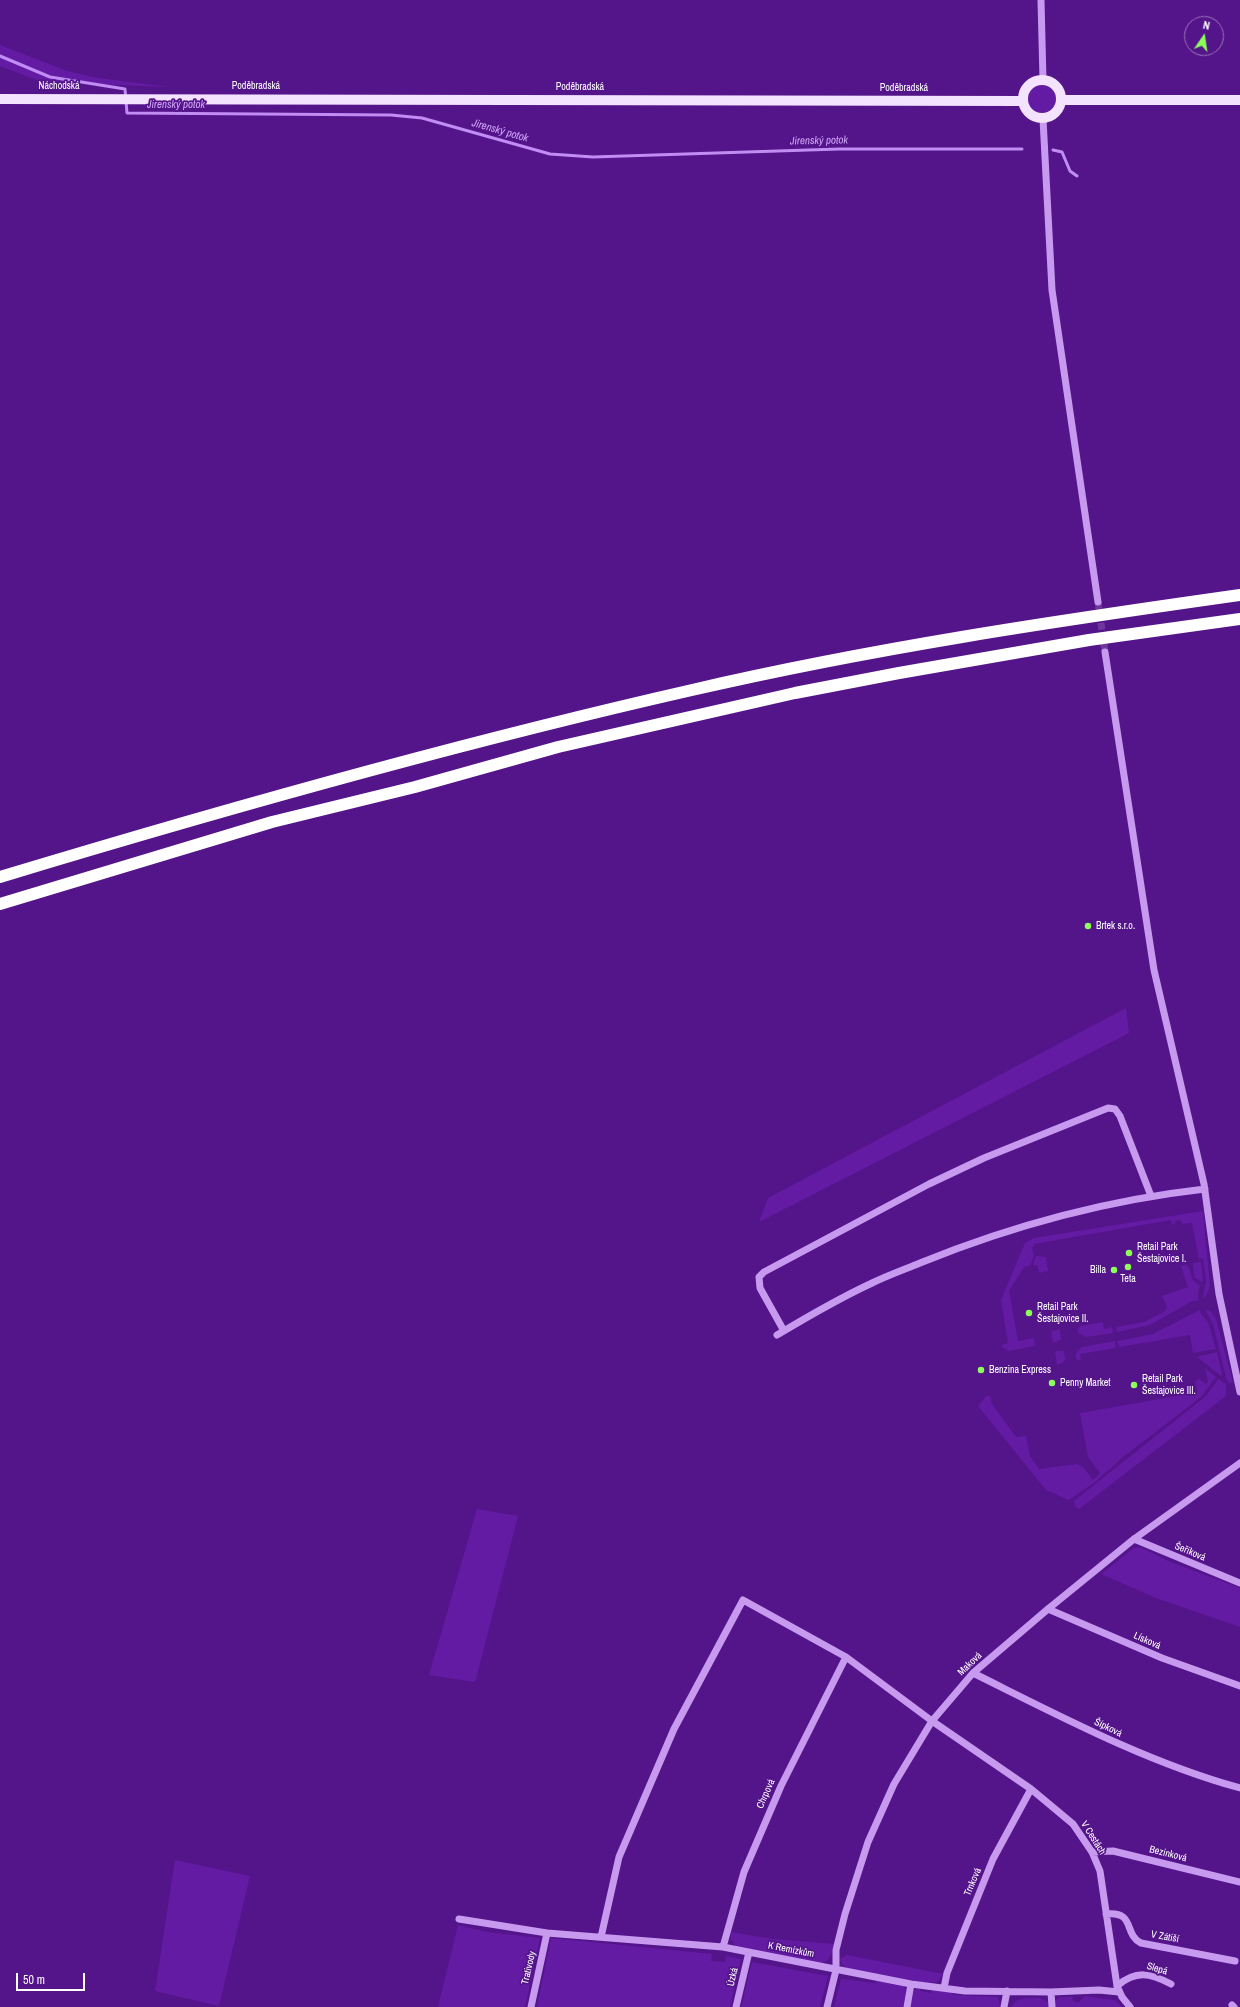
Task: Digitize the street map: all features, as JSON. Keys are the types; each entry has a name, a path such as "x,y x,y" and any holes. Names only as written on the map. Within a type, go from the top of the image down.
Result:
{"highway":[{"path":"0,877 267,799 409,760 692,690 897,648 1086,617 1240,595"},
{"path":"0,904 272,822 415,787 574,743 795,693 899,673 1089,640 1240,619"}],"main road":[{"path":"1044,80 1054,85 1060,94 1061,100 1058,111 1054,115 1043,119 1036,118 1029,114 1024,108 1022,101 1025,90 1032,82 1044,80"},
{"name":"Poděbradská","path":"119,98 1022,101"},
{"name":"Náchodská","path":"0,99 119,98"},
{"path":"1061,100 1240,100"}],"street":[{"path":"1042,0 1044,80"},
{"path":"1043,119 1052,290 1098,602"},
{"path":"1105,652 1154,970 1205,1189 1219,1294 1240,1392"},
{"path":"784,1331 760,1288 759,1278 764,1272 929,1184 984,1158 1108,1108 1115,1109 1120,1116 1151,1196"},
{"path":"777,1335 871,1283 961,1247 1008,1231 1060,1217 1151,1196 1205,1189"},
{"name":"Maková","path":"827,2007 836,1970 836,1950 845,1914 868,1842 894,1784 932,1721 973,1673 1048,1608 1134,1539 1240,1463"},
{"name":"Šeříková","path":"1134,1539 1240,1583"},
{"name":"V Cestách","path":"601,1937 612,1881 622,1850 674,1729 743,1600 846,1657 932,1721 1031,1789 1073,1824 1092,1852 1100,1871 1118,1989"},
{"name":"Lísková","path":"1048,1608 1162,1658 1240,1686"},
{"name":"Chrpová","path":"723,1947 744,1872 780,1786 846,1657"},
{"name":"Šípková","path":"973,1673 1130,1750 1216,1781 1240,1788"},
{"name":"Trnková","path":"944,1988 947,1973 993,1859 1031,1789"},
{"name":"Bezinková","path":"1092,1852 1113,1851 1240,1882"},
{"name":"V Zátiší","path":"1106,1914 1116,1913 1123,1916 1136,1939 1141,1943 1235,1961"},
{"name":"K Remízkům","path":"458,1918 547,1933 723,1947 911,1984 965,1991 1051,1992 1118,1989"},
{"name":"Trativody","path":"531,2007 547,1933"},
{"name":"Úzká","path":"736,2007 749,1952"},
{"name":"Slepá","path":"1118,1989 1126,1978 1136,1974 1157,1977 1171,1984"},
{"path":"906,2007 911,1984"},
{"path":"1118,1989 1130,2007"},
{"path":"1004,2007 1007,1991"},
{"path":"1051,1992 1052,2007"}],"shaded area":[{"path":"0,45 67,71 98,78 169,87 42,82 0,66"},
{"path":"1042,85 1052,89 1056,99 1052,109 1042,113 1032,109 1028,99 1032,89"},
{"path":"1126,1008 1129,1033 759,1222 768,1198"},
{"path":"1203,1211 1210,1286 1206,1296 1203,1298 1206,1281 1203,1258 1199,1259 1192,1223 1182,1224 1181,1220 1175,1221 1175,1224 1172,1225 1171,1220 1034,1244 1032,1247 1034,1256 1030,1266 1024,1267 1009,1291 1018,1341 1034,1338 1035,1346 1009,1351 1002,1347 1002,1345 1008,1343 1001,1300 1025,1243 1034,1238"},
{"path":"1036,1256 1046,1257 1048,1271 1039,1273 1037,1265 1033,1265"},
{"path":"1201,1262 1202,1282 1195,1278 1193,1266 1194,1263"},
{"path":"1186,1265 1189,1267 1192,1279 1200,1286 1198,1293 1199,1300 1192,1301 1150,1325 1117,1332 1116,1327 1144,1322 1165,1311 1167,1306 1162,1296 1188,1287 1181,1266"},
{"path":"1205,1309 1211,1312 1216,1319 1233,1382 1229,1383 1226,1377 1213,1324"},
{"path":"1200,1310 1201,1314 1208,1322 1216,1349 1193,1353 1190,1335 1119,1347 1117,1341 1153,1334"},
{"path":"1103,1322 1104,1329 1112,1327 1113,1333 1086,1337 1078,1333 1080,1326"},
{"path":"1060,1329 1061,1340 1053,1343 1051,1331"},
{"path":"1115,1341 1116,1348 1080,1354 1081,1361 1076,1359 1076,1353 1082,1347"},
{"path":"1055,1351 1063,1351 1066,1359 1057,1365"},
{"path":"1217,1352 1222,1374 1221,1376 1197,1357"},
{"path":"1205,1368 1216,1377 1201,1397 1122,1458 1095,1482 1069,1500 1046,1490 978,1406 986,1396 990,1396 992,1404 1016,1437 1026,1436 1030,1456 1039,1469 1077,1464 1083,1467 1093,1480 1100,1473 1088,1457 1080,1413 1194,1393 1197,1391 1195,1381 1198,1380 1198,1378 1206,1384 1208,1382"},
{"path":"1218,1379 1226,1384 1226,1396 1079,1509 1075,1506 1074,1501 1206,1396"},
{"path":"477,1509 518,1516 474,1682 429,1675"},
{"path":"1140,1547 1168,1561 1240,1588 1240,1627 1156,1598 1101,1574 1134,1548"},
{"path":"175,1860 250,1876 219,2006 155,1991"},
{"path":"458,1925 487,1932 540,1938 525,2007 438,2007"},
{"path":"731,1932 773,1939 834,1944 828,1959 820,1963 736,1946 731,1940"},
{"path":"551,1938 712,1954 711,1961 725,1962 726,1956 741,1959 730,2007 537,2007"},
{"path":"847,1955 943,1974 937,1982 927,1983 850,1969 843,1966 840,1959"},
{"path":"752,1962 828,1976 820,2007 741,2007"},
{"path":"841,1979 875,1983 876,1981 904,1986 906,1990 903,2007 834,2007"},
{"path":"917,1988 920,1989 920,1991 931,1993 932,1990 952,1992 953,1995 998,1997 1000,2007 910,2007 914,1991"},
{"path":"1085,1996 1114,2000 1122,2007 1054,2007 1054,2002 1059,1997 1073,1997 1072,2000 1078,2003"},
{"path":"1040,1998 1048,2002 1049,2007 1011,2007 1020,1999"}],"waterway":[{"name":"Jirenský potok","path":"0,56 50,77 125,89 127,113 391,115 422,118 550,154 593,157 839,149 1022,149"},
{"name":"Jirenský potok","path":"1053,150 1062,152 1070,171 1077,176"}],"tunnel":[{"path":"1098,602 1105,652"}],"place":[{"name":"Brtek s.r.o.","path":"1088,926"},
{"name":"Retail Park Šestajovice I.","path":"1129,1253"},
{"name":"Teta","path":"1128,1267"},
{"name":"Billa","path":"1114,1270"},
{"name":"Retail Park Šestajovice II.","path":"1029,1313"},
{"name":"Benzina Express","path":"981,1370"},
{"name":"Penny Market","path":"1052,1383"},
{"name":"Retail Park Šestajovice III.","path":"1134,1385"}]}
